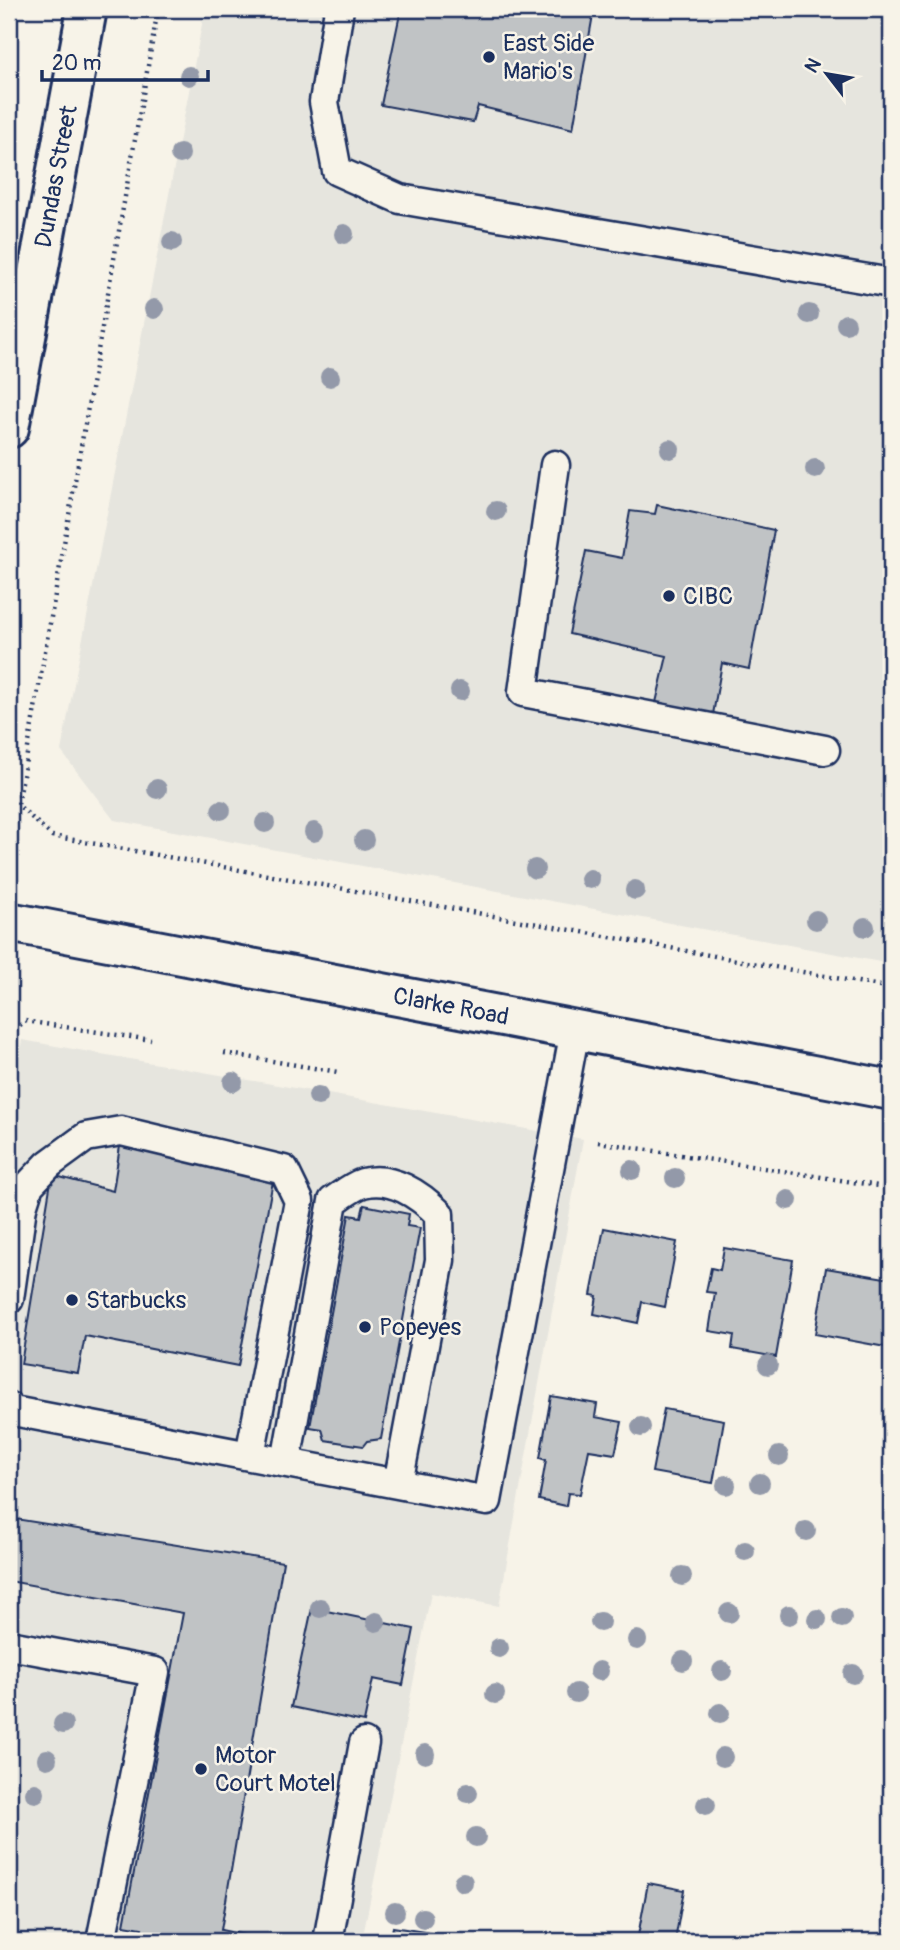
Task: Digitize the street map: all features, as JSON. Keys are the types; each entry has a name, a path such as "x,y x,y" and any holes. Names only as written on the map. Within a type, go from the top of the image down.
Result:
{"main road":[{"name":"Dundas Street","path":"9,428 87,9"},
{"name":"Clarke Road","path":"9,922 891,1090"}],"lane":[{"path":"339,9 324,102 337,171 400,199 891,283"},
{"path":"555,465 523,692 825,750"},
{"path":"10,1410 487,1501 575,1030"},
{"path":"9,1299 22,1207 29,1185 49,1164 86,1137 121,1131 284,1170 299,1201 250,1455"},
{"path":"286,1462 333,1201 363,1183 389,1183 421,1196 439,1214 440,1260 398,1484"},
{"path":"9,1645 155,1672 101,1941"},
{"path":"328,1941 364,1743"}],"path":[{"path":"158,9 18,804 52,836 891,988"},
{"path":"9,1034 25,1021 151,1040"},
{"path":"224,1053 338,1072"},
{"path":"596,1141 891,1188"}],"shaded area":[{"path":"205,9 891,9 891,964 114,820 61,751"},
{"path":"22,1040 583,1139 499,1606 431,1593 362,1941 9,1941 9,1115"}],"building":[{"name":"East Side Mario's","path":"401,9 594,9 573,129 478,106 473,122 381,105"},
{"name":"CIBC","path":"657,505 774,530 749,669 722,663 711,726 654,711 667,656 569,634 586,551 622,558 630,511 655,514"},
{"path":"120,1146 273,1181 238,1366 85,1336 78,1373 21,1364 52,1175 113,1191"},
{"name":"Popeyes","path":"364,1205 409,1214 407,1226 420,1228 381,1439 367,1441 363,1446 325,1440 322,1429 310,1427 349,1215 361,1217"},
{"path":"604,1228 677,1242 665,1307 642,1302 638,1323 594,1314 597,1296 591,1295"},
{"path":"724,1248 793,1260 776,1357 732,1349 734,1335 709,1331 715,1293 706,1292 711,1268 720,1270"},
{"path":"826,1268 891,1279 891,1348 815,1334"},
{"path":"551,1396 597,1404 595,1417 622,1422 615,1454 589,1450 580,1494 568,1493 566,1506 539,1500 546,1460 540,1458"},
{"path":"664,1409 724,1420 713,1483 652,1472"},
{"name":"Motor Court Motel","path":"9,1518 283,1562 221,1930 274,1941 139,1941 142,1928 124,1925 183,1613 9,1581"},
{"path":"312,1608 414,1629 403,1685 373,1679 364,1722 291,1707"},
{"path":"648,1883 684,1890 675,1941 637,1941"},
{"path":"393,1927 431,1933 429,1941 390,1941"},
{"path":"519,1936 548,1941 519,1941"}],"place":[{"name":"East Side Mario's","path":"489,57"},
{"name":"CIBC","path":"669,596"},
{"name":"Starbucks","path":"72,1300"},
{"name":"Popeyes","path":"365,1327"},
{"name":"Motor Court Motel","path":"201,1769"}]}
